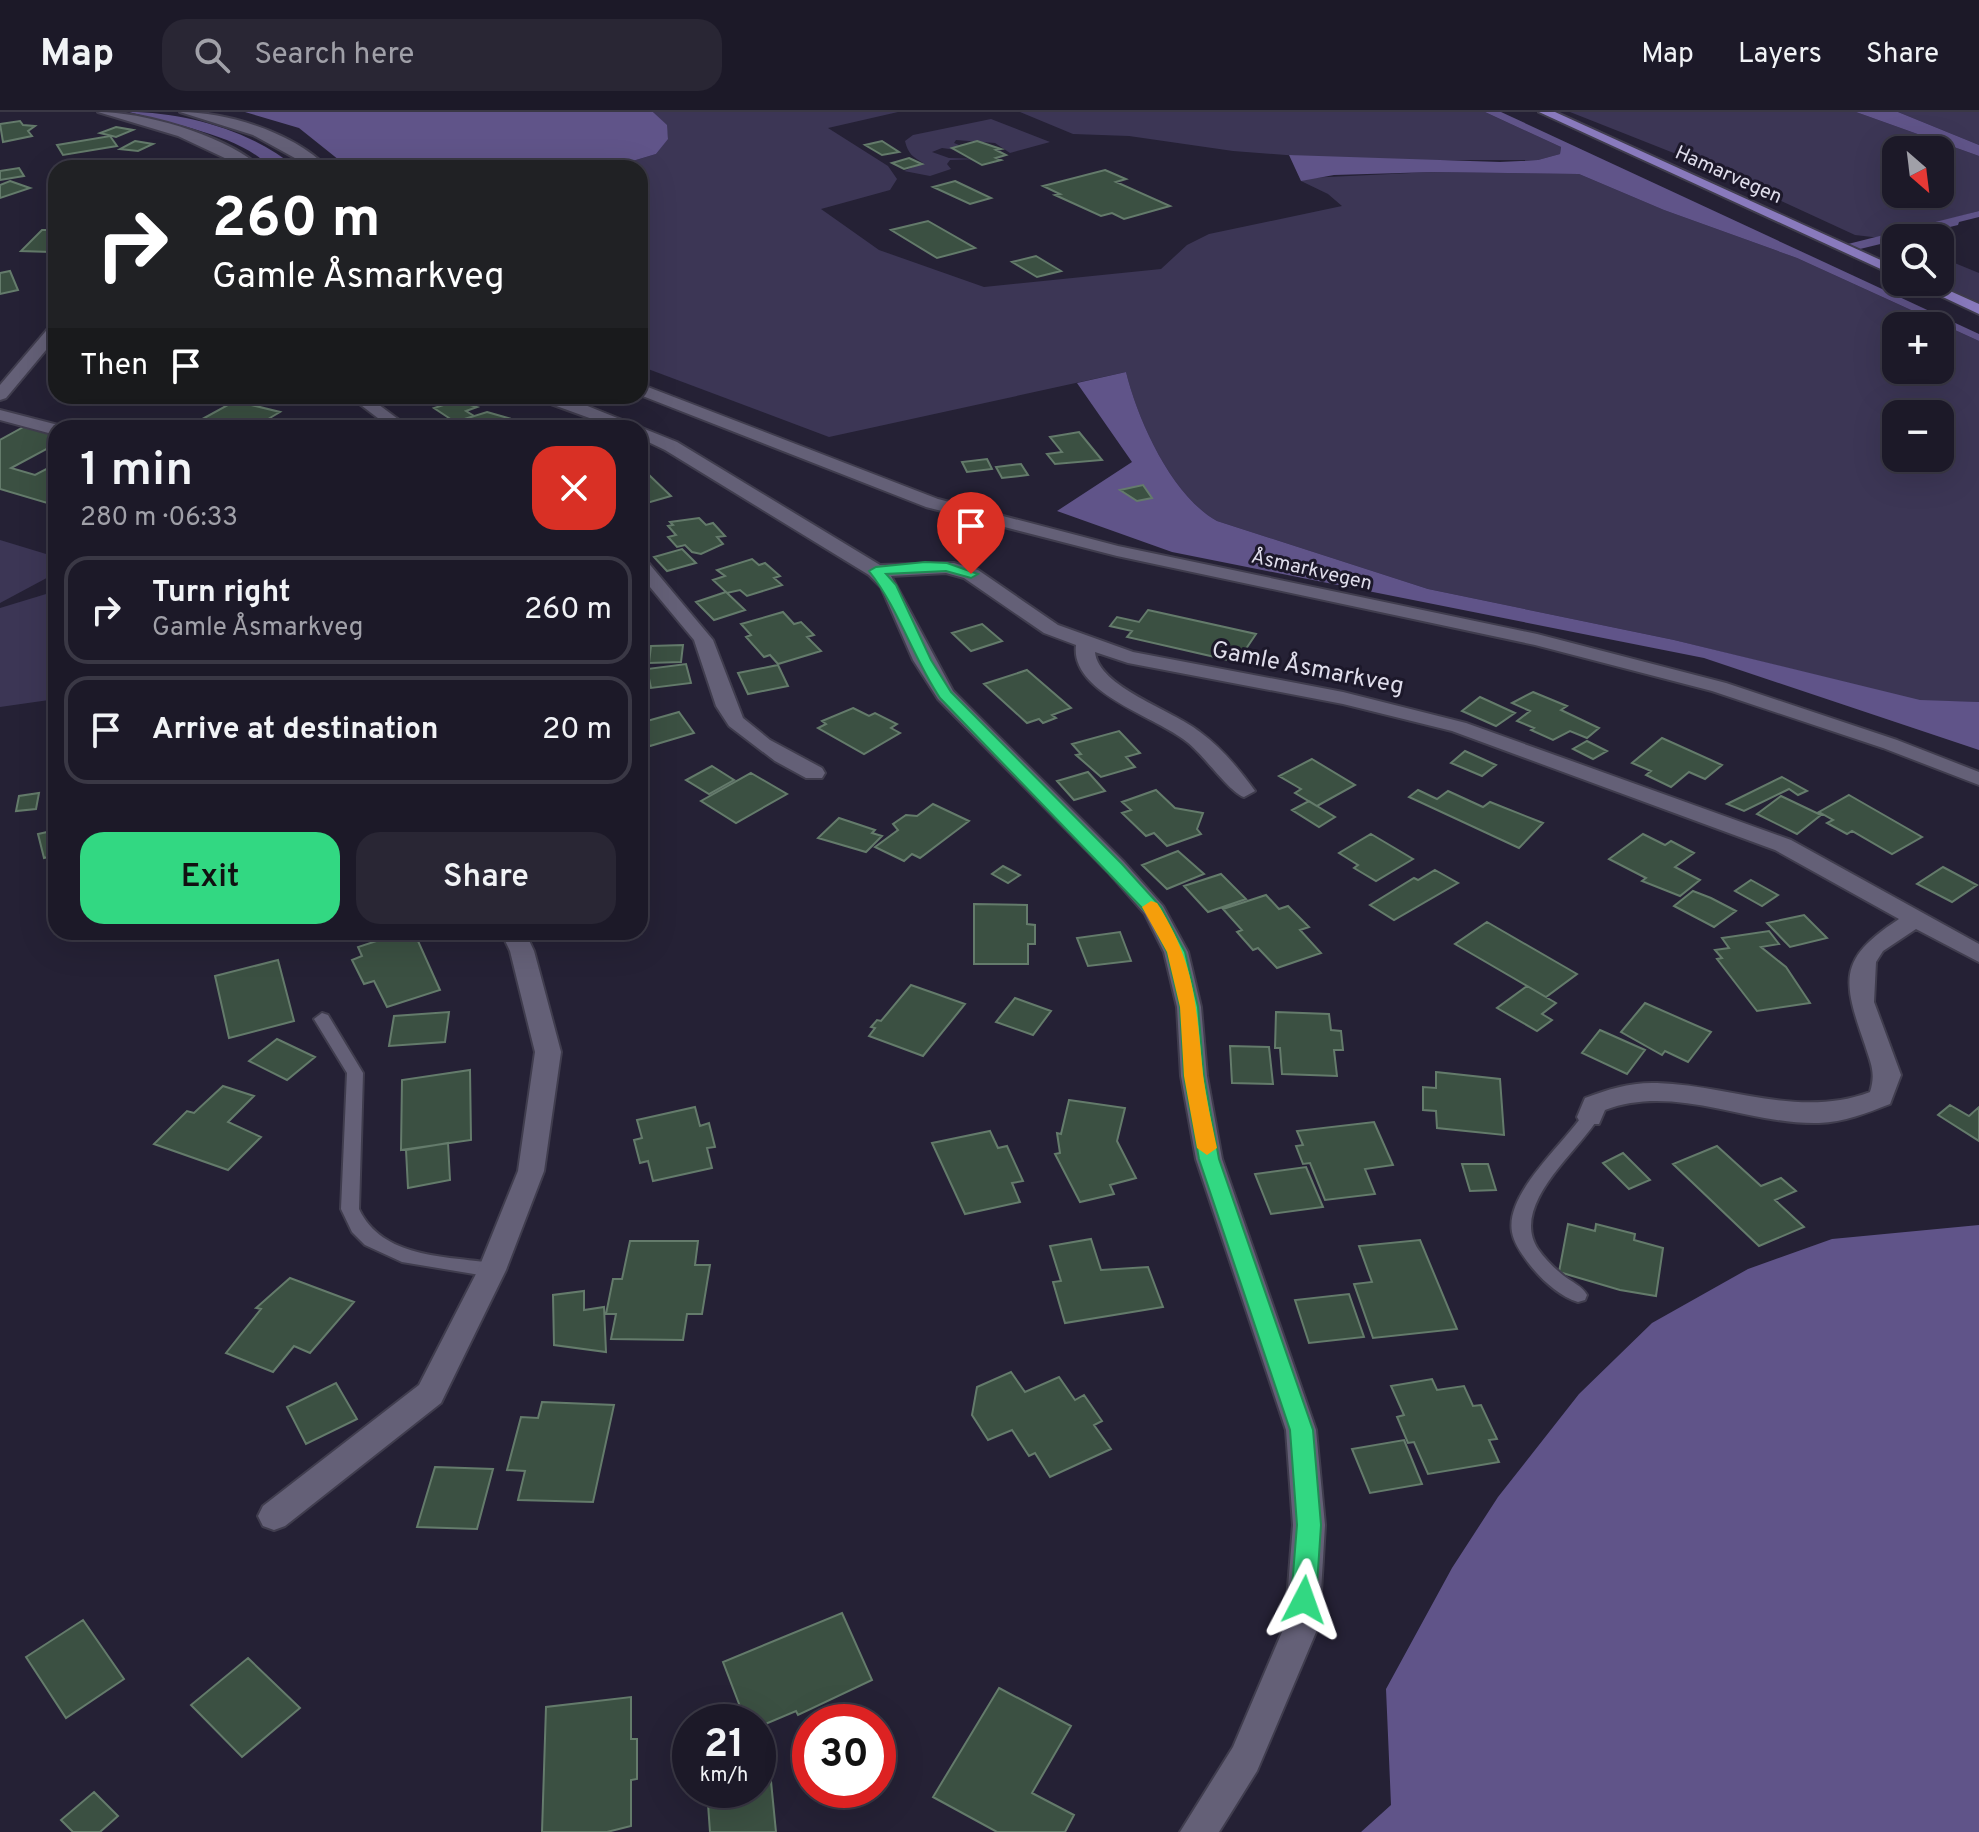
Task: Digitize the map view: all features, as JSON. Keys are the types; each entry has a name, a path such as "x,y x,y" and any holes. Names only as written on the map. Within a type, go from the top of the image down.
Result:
{"main road":[{"name":"Hamarvegen","path":"1545,112 1882,266"},
{"path":"1948,296 1979,310"}],"street":[{"path":"104,112 194,135 242,160"},
{"path":"186,112 257,132 300,151 312,160"},
{"path":"0,395 48,338"},
{"name":"Åsmarkvegen","path":"648,392 932,503 1117,551 1537,640 1704,683 1890,744 1979,779"},
{"path":"368,404 391,420"},
{"path":"569,404 611,420"},
{"path":"0,415 48,428"},
{"path":"648,436 671,446 876,571 889,585 923,660 945,695 1116,867 1155,911 1176,952 1189,1007 1194,1076 1209,1159 1301,1430 1309,1525 1302,1625 1245,1759 1198,1832"},
{"name":"Gamle Åsmarkveg","path":"876,571 947,567 971,574 1051,629 1086,644 1191,671 1343,698 1459,727 1783,845 1979,954"},
{"path":"648,573 711,653 725,704 736,722 754,739 814,773"},
{"path":"1086,644 1084,655 1091,672 1106,685 1191,734 1218,757 1244,791"},
{"path":"1590,1117 1594,1104 1623,1094 1702,1097 1824,1115 1859,1111 1881,1098 1888,1075 1862,1002 1864,962 1875,946 1914,920"},
{"path":"274,1516 430,1394 492,1270 531,1171 548,1052 517,940"}],"lane":[{"path":"322,1019 355,1073 350,1209 354,1226 362,1237 380,1247 492,1270"},
{"path":"1578,1295 1548,1277 1521,1240 1519,1217 1526,1198 1580,1137 1590,1117"}],"shaded area":[{"path":"129,112 173,116 217,126 260,144 286,160 261,160 243,147 184,126"},
{"path":"245,112 653,112 667,125 668,139 656,154 636,160 339,160 299,128"},
{"path":"653,112 898,112 828,128 888,166 897,179 890,190 821,209 879,250 984,287 1161,269 1187,245 1209,234 1342,206 1328,194 1301,181 1307,178 1433,172 1579,174 1664,210 1797,258 1915,312 1882,312 1882,384 1954,384 1954,330 1979,341 1979,702 1920,701 1674,640 1428,589 1217,521 1185,494 1159,456 1139,412 1126,372 829,437 648,369 648,160 636,160 656,154 668,138 666,125"},
{"path":"1020,112 1485,112 1561,147 1560,154 1538,160 1350,160 1233,151 1129,136 1073,134"},
{"path":"1485,112 1501,112 1882,289 1882,296 1897,296 1932,312 1915,312 1797,258 1664,210 1579,174 1433,172 1334,175 1301,181 1289,155 1500,162 1538,160 1560,154 1561,147"},
{"path":"1570,112 1856,112 1923,136 1882,136 1882,208 1954,208 1954,147 1979,156 1979,211 1932,224 1882,224 1881,238 1855,235 1699,163"},
{"path":"1856,112 1898,112 1979,145 1979,156 1954,147 1954,136 1923,136"},
{"path":"1898,112 1979,112 1979,145"},
{"path":"991,119 1050,142 1010,153 995,143 956,140 954,143 959,145 955,147 964,151 942,148 932,152 949,158 980,159 950,160 947,164 951,169 930,176 904,171 923,163 911,155 906,145 905,141 913,135"},
{"path":"1979,211 1979,217 1959,222 1958,225 1927,224"},
{"path":"1882,235 1882,244 1860,249 1848,244"},
{"path":"1954,263 1979,273 1979,302 1954,291"},
{"path":"1954,322 1979,334 1979,341 1954,330"},
{"path":"1126,372 1139,412 1159,456 1185,494 1217,521 1428,589 1674,640 1920,700 1979,702 1979,750 1704,658 1172,552 1057,511 1132,462 1077,383"},
{"path":"0,540 48,555 48,577 0,603"},
{"path":"48,593 48,700 0,707 0,608"},
{"path":"1979,1225 1979,1832 1361,1832 1391,1805 1386,1689 1452,1568 1498,1497 1579,1394 1652,1323 1748,1269 1832,1239"}],"building":[{"path":"20,121 23,125 35,126 28,131 32,136 3,142 0,124"},
{"path":"116,127 133,130 116,137 100,133"},
{"path":"110,136 117,146 63,155 57,145"},
{"path":"135,141 153,144 138,151 120,149"},
{"path":"882,141 899,152 882,155 865,145"},
{"path":"977,141 1001,149 996,150 1006,155 996,158 1001,160 982,165 952,148"},
{"path":"909,158 922,164 904,169 892,163"},
{"path":"19,168 24,176 0,180 0,171"},
{"path":"1105,170 1126,179 1116,182 1170,206 1124,219 1112,213 1101,216 1055,195 1060,194 1043,186"},
{"path":"10,181 30,188 0,198 0,185"},
{"path":"955,181 991,198 970,204 933,187"},
{"path":"928,221 975,248 937,258 891,230"},
{"path":"42,230 48,230 48,252 21,251"},
{"path":"1036,256 1061,271 1037,277 1012,262"},
{"path":"10,271 18,290 0,294 0,273"},
{"path":"230,404 247,404 280,412 266,420 201,420"},
{"path":"447,404 477,407 466,411 474,416 461,420 452,420 434,408"},
{"path":"487,412 508,418 503,420 461,420"},
{"path":"27,425 48,432 48,448 11,468 35,475 48,468 48,503 0,489 0,440"},
{"path":"1079,432 1102,460 1055,464 1047,454 1062,452 1050,437"},
{"path":"987,459 992,469 967,472 962,462"},
{"path":"1021,464 1028,475 1002,478 996,467"},
{"path":"648,474 671,496 648,503"},
{"path":"1143,485 1152,498 1137,501 1120,490"},
{"path":"699,518 706,525 713,523 725,536 717,537 723,544 701,554 692,552 685,545 677,547 668,537 676,535 668,526 673,525 670,522"},
{"path":"682,549 696,563 667,571 654,557"},
{"path":"752,559 759,565 765,563 780,576 774,578 782,585 747,596 740,590 727,593 713,580 725,576 717,570"},
{"path":"726,592 745,610 714,620 696,602"},
{"path":"1148,610 1256,634 1237,662 1127,637 1132,631 1110,626 1117,617 1139,622"},
{"path":"783,612 794,624 801,622 814,635 807,637 821,651 778,664 770,655 764,657 746,637 751,635 741,624"},
{"path":"982,624 1002,641 971,651 952,633"},
{"path":"683,645 681,662 649,663 651,646"},
{"path":"686,664 691,683 651,688 648,669"},
{"path":"778,665 788,686 748,694 738,673"},
{"path":"1027,670 1071,708 1052,715 1056,718 1043,723 1039,719 1027,723 984,684"},
{"path":"1533,692 1567,706 1561,710 1599,728 1587,738 1570,731 1553,740 1531,730 1534,728 1517,721 1530,711 1512,703"},
{"path":"1480,697 1515,713 1496,726 1462,711"},
{"path":"853,708 869,716 875,713 897,724 891,728 900,733 864,754 818,728 826,724 822,721"},
{"path":"679,712 694,733 650,746 648,721"},
{"path":"1119,731 1140,753 1126,757 1135,767 1101,777 1076,755 1081,754 1072,744"},
{"path":"1662,738 1722,765 1705,779 1689,772 1671,787 1646,775 1651,771 1632,763"},
{"path":"1587,741 1607,751 1593,759 1573,749"},
{"path":"1465,751 1496,765 1482,776 1451,763"},
{"path":"1312,759 1355,785 1317,806 1295,793 1301,789 1279,776"},
{"path":"712,766 734,780 709,794 686,780"},
{"path":"1088,772 1105,791 1074,800 1057,781"},
{"path":"751,773 787,794 736,823 701,801"},
{"path":"1782,777 1807,791 1798,795 1789,789 1744,811 1727,804"},
{"path":"1156,790 1175,808 1203,813 1197,829 1201,834 1167,846 1154,833 1146,836 1122,813 1131,810 1122,802"},
{"path":"1418,790 1437,799 1448,791 1483,807 1490,802 1543,823 1519,848 1409,797"},
{"path":"39,793 36,809 16,811 19,796"},
{"path":"1849,795 1922,837 1892,854 1852,831 1847,834 1827,823 1833,820 1819,812"},
{"path":"1781,796 1821,815 1797,834 1757,814"},
{"path":"1309,801 1335,817 1319,827 1292,810"},
{"path":"933,804 969,821 920,858 912,854 904,861 875,847 898,830 893,824 906,815 917,816"},
{"path":"839,818 875,830 872,833 882,836 866,852 818,838"},
{"path":"48,832 48,857 44,858 38,834"},
{"path":"1371,834 1413,859 1376,881 1354,868 1358,865 1339,853"},
{"path":"1643,834 1665,845 1671,841 1694,853 1675,867 1700,880 1680,896 1642,881 1646,878 1609,859"},
{"path":"1178,851 1204,874 1167,889 1142,865"},
{"path":"1003,866 1020,875 1008,883 992,874"},
{"path":"1943,867 1977,885 1952,902 1917,884"},
{"path":"1435,870 1458,883 1394,920 1370,905 1414,878 1418,880"},
{"path":"1221,874 1246,899 1208,912 1184,886"},
{"path":"1751,880 1778,895 1762,906 1735,891"},
{"path":"1693,891 1736,911 1714,927 1674,906"},
{"path":"1266,895 1279,909 1288,906 1309,927 1300,930 1321,953 1277,968 1258,948 1253,950 1237,932 1242,930 1223,909"},
{"path":"974,904 1027,905 1027,924 1035,925 1035,944 1028,944 1028,964 974,964"},
{"path":"1804,915 1827,938 1790,947 1767,923"},
{"path":"1487,922 1577,974 1546,997 1455,944"},
{"path":"1769,931 1779,944 1761,947 1786,967 1810,1003 1757,1011 1717,959 1722,958 1715,950 1729,948 1722,938"},
{"path":"1120,932 1131,961 1088,966 1077,938"},
{"path":"379,940 418,940 440,990 387,1007 374,981 364,984 352,960 362,956 358,947"},
{"path":"278,960 294,1021 229,1038 215,976"},
{"path":"911,985 965,1004 923,1056 869,1036 875,1028 871,1027 877,1020 881,1021"},
{"path":"1527,986 1556,1003 1542,1014 1552,1020 1537,1031 1497,1008"},
{"path":"1015,998 1051,1011 1033,1035 996,1022"},
{"path":"1645,1003 1711,1032 1688,1062 1665,1051 1662,1055 1621,1032"},
{"path":"449,1012 445,1042 389,1046 394,1016"},
{"path":"1276,1012 1329,1014 1331,1030 1341,1031 1343,1050 1334,1050 1337,1076 1282,1074 1280,1048 1275,1048"},
{"path":"1600,1030 1645,1050 1627,1074 1582,1053"},
{"path":"277,1039 315,1057 287,1080 249,1061"},
{"path":"1230,1046 1269,1047 1273,1084 1232,1083"},
{"path":"470,1070 471,1140 401,1150 402,1080"},
{"path":"1436,1072 1500,1079 1504,1135 1437,1128 1436,1111 1423,1110 1423,1087 1436,1088"},
{"path":"223,1086 254,1096 228,1122 261,1137 228,1170 154,1144 187,1111 194,1113"},
{"path":"1069,1100 1125,1108 1117,1141 1136,1178 1110,1185 1114,1194 1080,1202 1055,1154 1060,1153 1057,1133 1061,1134"},
{"path":"1950,1105 1969,1116 1979,1107 1979,1141 1938,1115"},
{"path":"695,1107 700,1126 709,1123 715,1147 707,1148 712,1168 653,1181 648,1161 640,1163 634,1140 642,1138 637,1120"},
{"path":"1374,1122 1393,1165 1365,1169 1375,1194 1325,1200 1310,1163 1303,1164 1296,1146 1303,1145 1297,1131"},
{"path":"990,1131 998,1148 1007,1146 1023,1181 1012,1183 1020,1202 965,1214 932,1143"},
{"path":"448,1143 450,1180 408,1188 406,1150"},
{"path":"1717,1146 1761,1186 1781,1178 1796,1191 1775,1200 1804,1227 1759,1246 1673,1164"},
{"path":"1623,1153 1650,1180 1629,1189 1603,1163"},
{"path":"1462,1164 1488,1164 1496,1190 1470,1191"},
{"path":"1306,1167 1323,1207 1271,1214 1255,1174"},
{"path":"1568,1224 1595,1231 1596,1224 1635,1234 1634,1240 1663,1248 1656,1296 1620,1290 1559,1272"},
{"path":"1091,1239 1101,1270 1148,1267 1163,1307 1065,1323 1053,1282 1061,1281 1050,1246"},
{"path":"1420,1240 1457,1329 1373,1338 1354,1284 1372,1282 1359,1246"},
{"path":"630,1241 698,1241 695,1265 710,1265 702,1314 687,1314 683,1340 611,1339 616,1314 606,1314 613,1279 622,1279"},
{"path":"290,1278 354,1302 310,1353 294,1346 273,1372 226,1353 261,1309 256,1308"},
{"path":"584,1291 584,1310 604,1307 606,1352 554,1345 553,1295"},
{"path":"1349,1294 1364,1337 1309,1343 1295,1300"},
{"path":"1011,1372 1025,1392 1059,1377 1075,1400 1084,1395 1102,1421 1094,1425 1111,1449 1050,1477 1035,1453 1029,1456 1012,1430 988,1440 972,1415 977,1387"},
{"path":"1432,1379 1437,1390 1464,1386 1473,1406 1481,1405 1497,1439 1489,1440 1499,1462 1428,1474 1414,1442 1408,1443 1397,1417 1404,1415 1391,1386"},
{"path":"336,1383 357,1419 306,1444 287,1407"},
{"path":"542,1402 614,1405 593,1502 518,1500 525,1471 507,1470 521,1417 538,1418"},
{"path":"1404,1440 1422,1484 1370,1493 1352,1449"},
{"path":"435,1467 493,1469 477,1529 417,1527"},
{"path":"842,1613 872,1680 821,1704 792,1704 792,1713 776,1719 776,1704 739,1704 723,1662"},
{"path":"83,1620 124,1679 66,1718 26,1657"},
{"path":"248,1658 300,1708 242,1757 191,1705"},
{"path":"999,1688 1071,1726 1032,1793 1074,1815 1065,1832 997,1832 933,1797"},
{"path":"631,1697 631,1739 637,1739 637,1779 631,1780 631,1826 607,1832 542,1832 546,1707"},
{"path":"94,1792 118,1816 100,1832 73,1832 61,1820"},
{"path":"708,1808 774,1808 776,1832 710,1832"}],"slow traffic":[{"path":"1151,907 1176,952 1189,1007 1194,1076 1207,1148"}],"route":[{"path":"971,574 947,567 925,566 876,571 889,585 923,660 945,695 1116,867 1155,911 1176,952 1189,1007 1194,1076 1209,1159 1238,1253 1301,1430 1309,1525 1304,1600"}]}
